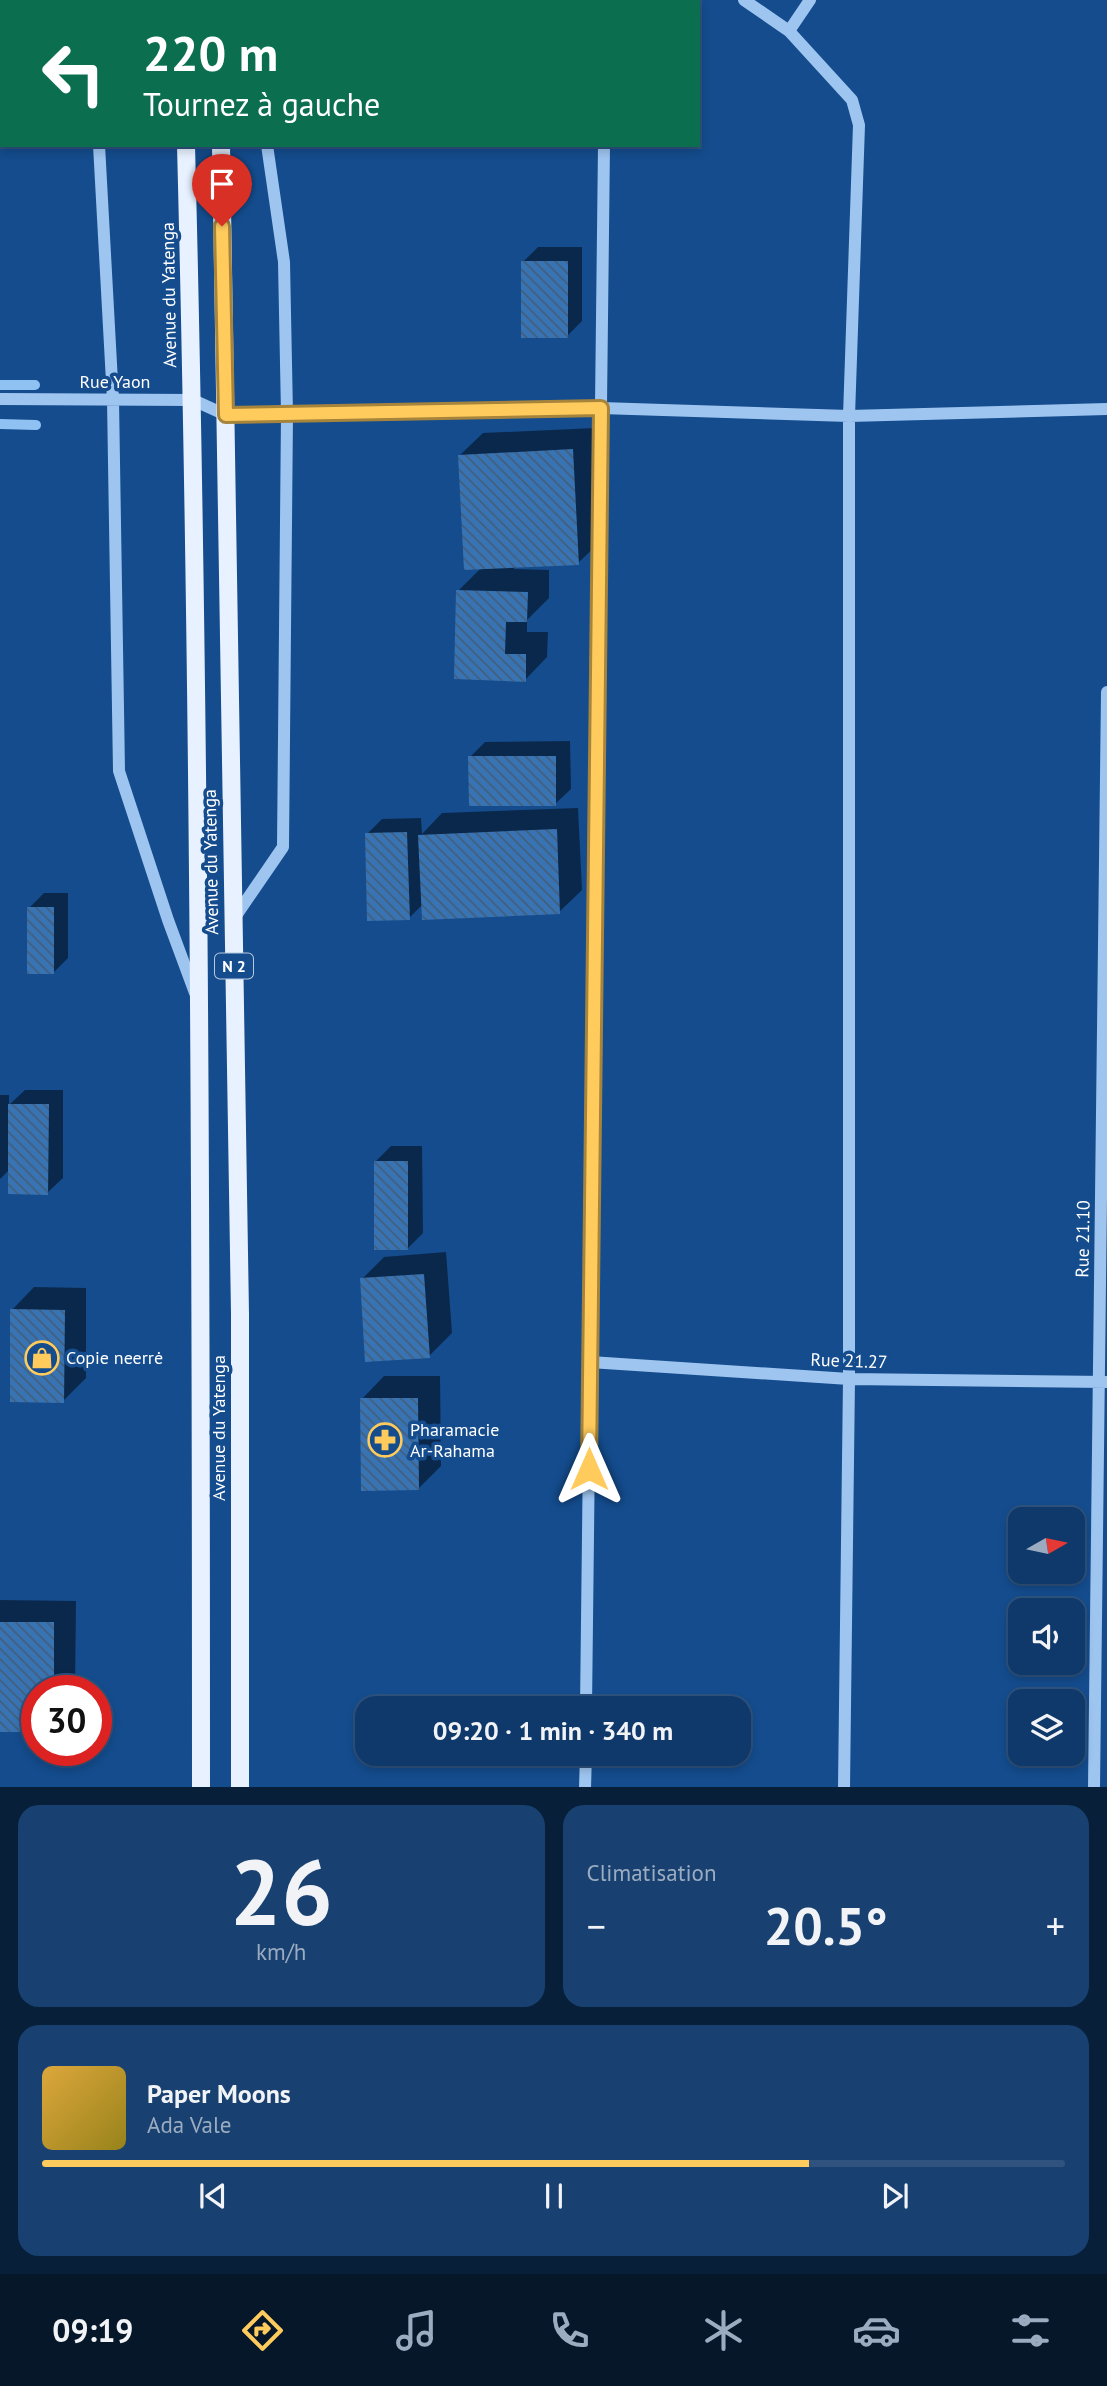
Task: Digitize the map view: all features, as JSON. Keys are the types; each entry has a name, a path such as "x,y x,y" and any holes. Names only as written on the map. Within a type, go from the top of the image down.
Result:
{"main road":[{"name":"Avenue du Yatenga","path":"186,147 193,400 200,1006 201,1787"},
{"name":"Avenue du Yatenga","path":"221,147 240,1314 240,1787"}],"street":[{"path":"744,0 789,30 852,100 859,125 849,416 849,1379 844,1787"},
{"path":"789,30 810,0"},
{"path":"99,147 113,400 119,771 168,920 200,1006"},
{"path":"233,920 283,847 287,414 284,262 267,147"},
{"path":"586,1696 604,147"},
{"name":"Rue Yaon","path":"0,399 193,400 226,415"},
{"path":"226,415 601,408 849,416 1107,408"},
{"name":"Rue 21.10","path":"1094,1787 1103,1382 1107,692"},
{"name":"Rue 21.27","path":"590,1362 849,1379 1103,1382"},
{"path":"585,1787 586,1766"}],"building":[{"path":"521,261 568,261 568,338 521,338"},
{"path":"573,449 579,565 464,570 458,455"},
{"path":"456,590 528,592 527,622 506,622 505,654 526,654 526,682 454,679"},
{"path":"468,756 556,756 556,806 469,806"},
{"path":"557,829 560,914 422,920 418,835"},
{"path":"407,832 410,920 367,921 365,833"},
{"path":"27,907 54,907 54,974 27,974"},
{"path":"8,1104 49,1104 48,1195 8,1194"},
{"path":"374,1161 408,1161 408,1250 374,1250"},
{"path":"424,1274 430,1358 365,1362 360,1278"},
{"path":"10,1309 65,1310 64,1403 10,1402"},
{"path":"360,1398 418,1398 419,1490 361,1491"},
{"path":"0,1622 54,1622 54,1675 21,1675 21,1732 0,1732"}],"waterway":[{"path":"0,385 35,385"},
{"path":"0,424 36,425"}],"place":[{"name":"Copie neerrė","path":"42,1358"},
{"name":"Pharamacie Ar-Rahama","path":"385,1440"}],"route":[{"path":"222,226 226,415 601,408 589,1469"}]}
